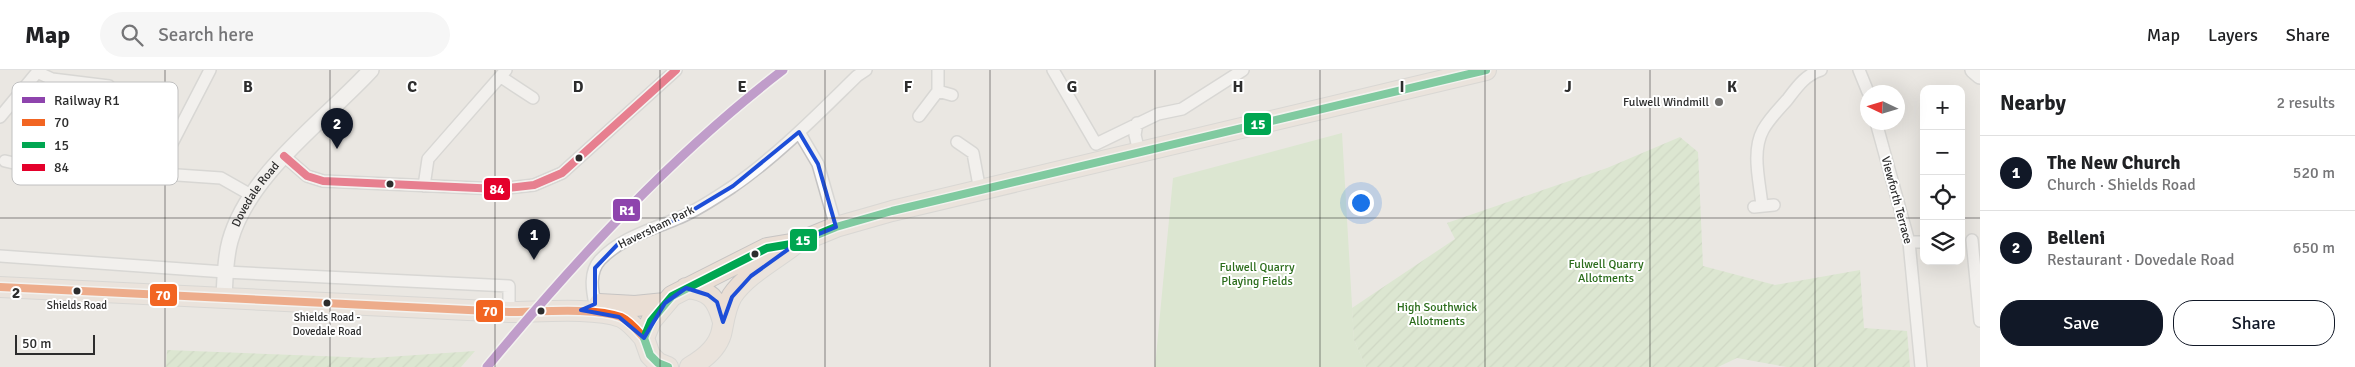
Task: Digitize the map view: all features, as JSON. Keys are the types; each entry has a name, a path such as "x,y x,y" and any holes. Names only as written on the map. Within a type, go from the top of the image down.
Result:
{"highway":[{"path":"644,338 651,321 665,302 672,296 767,248 797,243 836,227 980,191 1095,154 1139,152 1486,70"},
{"path":"690,367 702,360 713,347 722,332 723,322 732,297 741,286 797,243"},
{"path":"0,288 514,312 550,312 588,307 635,306 665,302"},
{"path":"686,288 700,290 717,302 723,322"},
{"path":"588,307 626,320 644,338 650,355 658,363 668,367"}],"street":[{"path":"178,132 210,70"},
{"name":"Dovedale Road","path":"224,298 229,243 236,222 251,195 270,170 371,70"},
{"path":"284,156 307,176 323,181 499,189 534,185 562,173 676,70"},
{"name":"Haversham Park","path":"588,307 595,268 598,262 618,244 640,233 678,219 733,186 799,132 857,76 866,70"},
{"path":"919,116 938,91 938,70"},
{"path":"1053,70 1095,154 1137,123 1158,114 1182,109 1243,70"},
{"path":"1763,206 1757,158 1758,143 1763,130 1803,81 1812,73 1821,70"},
{"path":"1860,70 1865,85"},
{"path":"1973,70 1980,76"},
{"path":"29,82 38,71 52,79 76,82"},
{"path":"424,186 428,159 503,73 534,98"},
{"path":"938,91 952,95"},
{"path":"0,117 12,102"},
{"path":"1137,123 1135,135 1139,152"},
{"name":"Viewforth Terrace","path":"1878,130 1909,242 1921,367"},
{"path":"799,132 818,164 836,227"},
{"path":"957,142 973,153 980,191"},
{"path":"973,153 984,149"},
{"path":"178,175 221,178 251,195"},
{"path":"1971,240 1980,321"},
{"path":"1909,242 1920,242"},
{"path":"0,256 225,272 509,286 514,312"}],"highlighted area":[{"path":"799,132 818,164 836,227 797,243 751,276 732,297 723,322 717,302 708,295 686,288 665,303 644,338 619,317 581,310 595,304 595,268 618,244 678,219 733,186"}],"green space":[{"name":"Fulwell Quarry Playing Fields","path":"1342,133 1354,340 1366,367 1155,367 1173,178"},
{"name":"Fulwell Quarry Allotments","path":"1680,137 1698,152 1703,266 1775,285 1860,270 1864,328 1907,331 1910,367 1787,367 1737,358 1718,367 1366,367 1354,340 1352,308 1455,239 1447,223 1607,168"},
{"path":"167,350 373,358 475,351 461,367 166,367"}],"rail line":[{"name":"R1","path":"487,367 555,287 627,210 702,137 783,70"}],"transit line":[{"name":"84","path":"284,156 307,176 323,181 499,189 534,185 562,173 676,70"},
{"name":"15","path":"668,367 658,363 650,355 644,338 651,321 672,296 767,248 797,243 836,227 892,211 1486,70"},
{"name":"70","path":"0,287 509,312 596,312 621,317 634,326 644,338"}],"place":[{"name":"Fulwell Windmill","path":"1719,102"},
{"name":"Belleni","path":"337,149"},
{"name":"The New Church","path":"534,260"},
{"name":"Shields Road","path":"77,291"},
{"name":"Shields Road - Dovedale Road","path":"327,303"}],"park label":[{"name":"High Southwick Allotments","path":"1437,314"}]}
